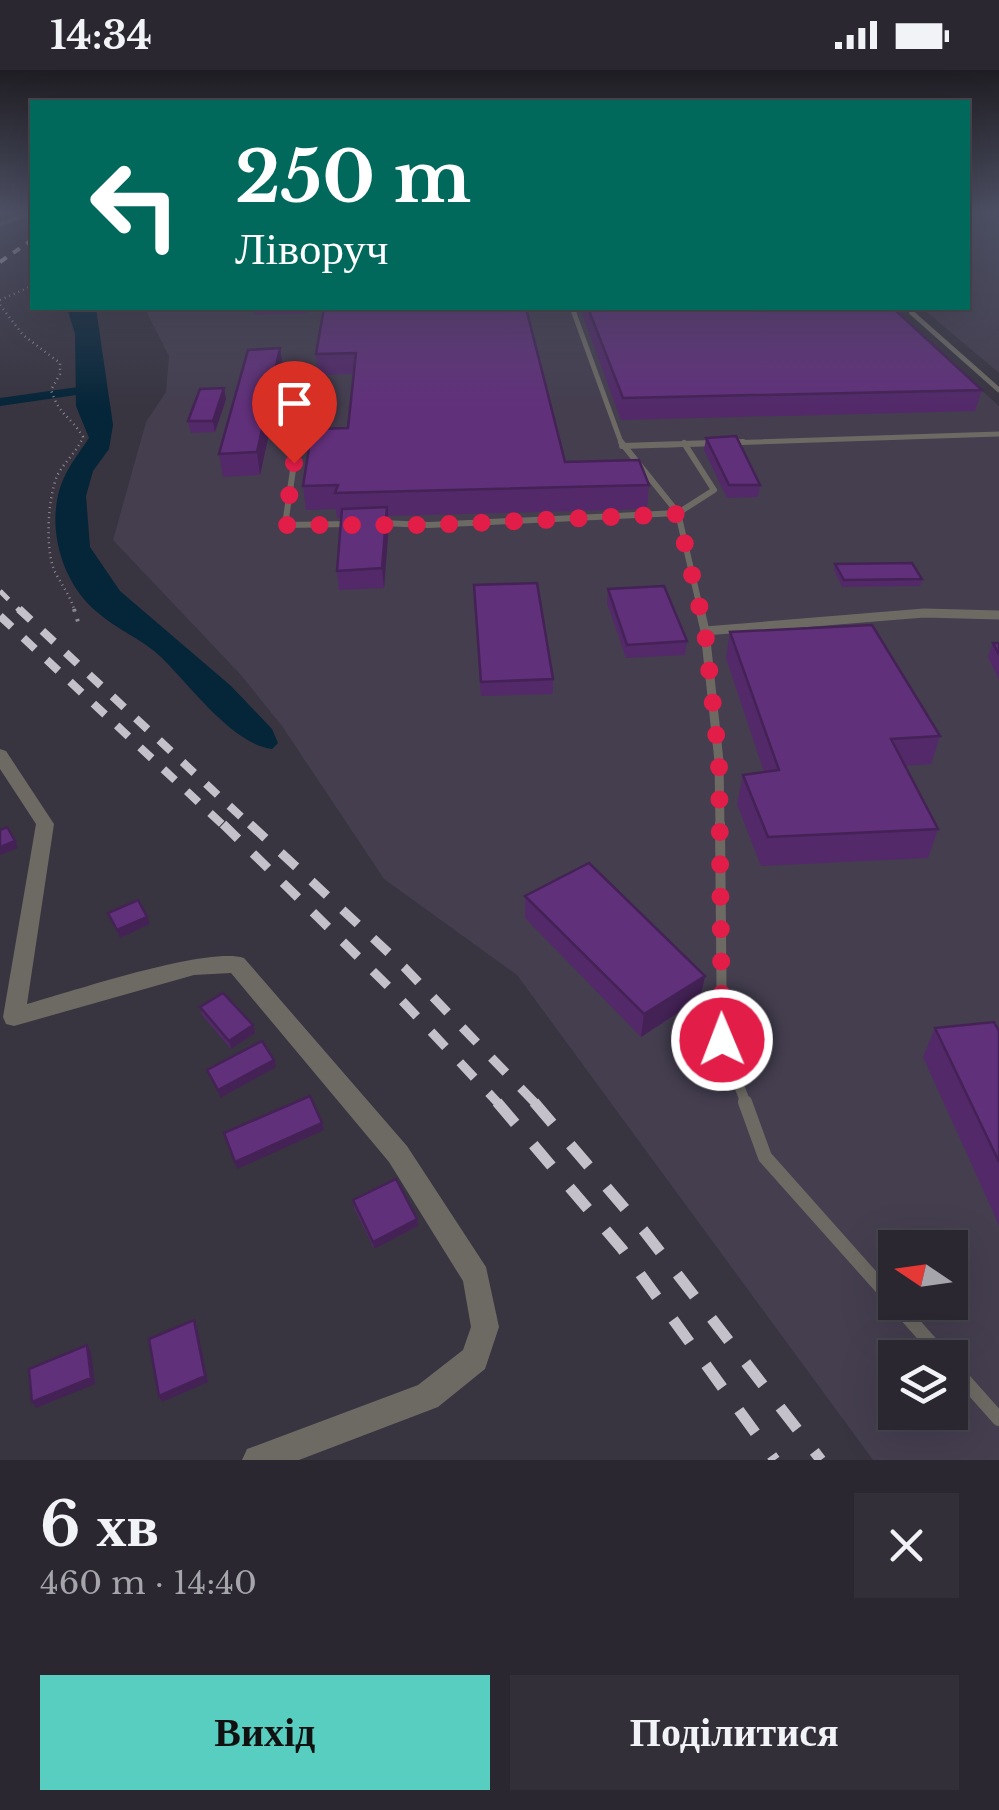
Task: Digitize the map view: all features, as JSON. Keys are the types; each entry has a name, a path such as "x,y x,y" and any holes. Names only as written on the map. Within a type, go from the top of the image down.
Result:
{"street":[{"path":"0,754 45,824 7,1020 194,968 236,964 398,1154 476,1277 485,1327 475,1359 427,1396 258,1460"}],"lane":[{"path":"573,310 622,446 678,514 705,631 719,761 722,1040 765,1157 928,1340"},
{"path":"910,310 999,390"},
{"path":"622,446 999,434"},
{"path":"294,463 285,525 428,525 678,514 714,490 684,443"},
{"path":"705,631 924,613 999,615"},
{"path":"968,1384 999,1419"}],"path":[{"path":"0,300 30,287"},
{"path":"0,306 23,335 60,363 60,374 51,390 58,412 75,424 83,437 78,450 58,474 48,511 54,569 67,586 79,625"}],"shaded area":[{"path":"970,278 999,278 999,373 924,310 970,310"},
{"path":"148,310 892,310 999,406 999,1460 873,1460 517,975 384,879 282,726 240,674 113,540 146,422 166,392 169,356"}],"water":[{"path":"68,310 96,310 113,425 109,449 93,471 86,496 90,547 120,591 231,686 272,729 278,743 272,749 257,745 227,725 161,657 97,612 74,586 66,570 57,536 57,502 66,473 89,438 76,406 75,334"}],"building":[{"path":"324,310 527,310 565,462 639,460 649,485 335,493 338,485 303,486 312,429 348,428 356,353 316,354"},
{"path":"589,310 895,310 982,390 623,398"},
{"path":"280,348 257,452 219,454 248,350"},
{"path":"224,388 213,421 188,421 200,389"},
{"path":"736,436 760,485 729,485 706,438"},
{"path":"387,507 382,568 337,571 342,509"},
{"path":"912,563 922,579 844,580 835,564"},
{"path":"537,583 553,679 481,682 474,585"},
{"path":"664,586 687,641 627,645 608,589"},
{"path":"872,625 940,736 891,739 938,829 768,837 743,775 779,770 730,632"},
{"path":"7,827 15,841 0,847 0,830"},
{"path":"589,863 705,976 644,1014 525,896"},
{"path":"138,900 147,917 117,930 108,913"},
{"path":"223,993 253,1025 229,1041 200,1007"},
{"path":"994,1022 999,1031 999,1162 935,1028"},
{"path":"262,1041 274,1060 218,1090 207,1070"},
{"path":"310,1096 322,1123 235,1162 224,1133"},
{"path":"396,1179 417,1219 373,1242 353,1200"},
{"path":"194,1320 205,1376 159,1396 149,1339"},
{"path":"87,1345 91,1378 32,1402 29,1369"}],"waterway":[{"path":"0,402 99,388"}],"railway":[{"path":"0,591 21,612"},
{"path":"19,609 252,827"},
{"path":"0,616 225,827"},
{"path":"223,824 391,989 499,1104"},
{"path":"250,824 404,967 536,1104"},
{"path":"497,1102 622,1249 775,1460"},
{"path":"534,1102 644,1231 821,1460"}],"route":[{"path":"294,463 285,525 428,525 678,514 705,631 719,761 722,1040"}]}
